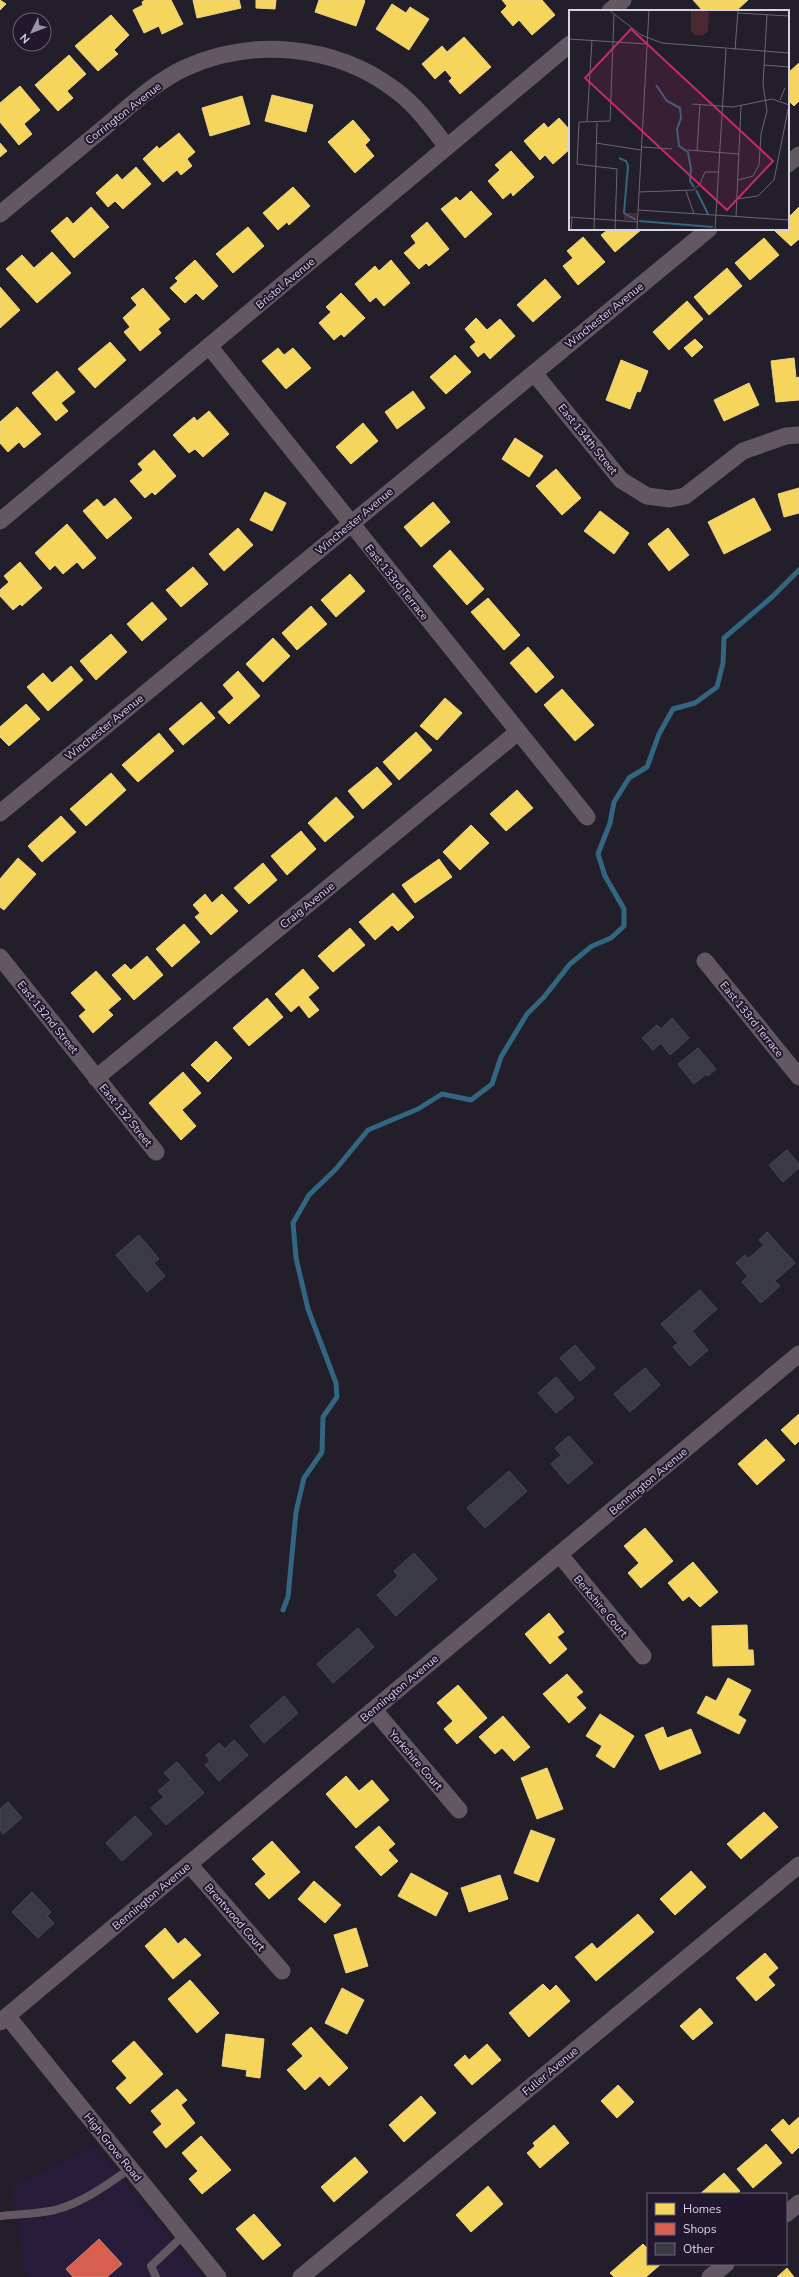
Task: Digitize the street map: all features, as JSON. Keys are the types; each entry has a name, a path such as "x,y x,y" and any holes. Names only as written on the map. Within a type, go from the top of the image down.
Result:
{"street":[{"name":"Bristol Avenue","path":"0,521 569,45"},
{"name":"Corrington Avenue","path":"0,214 150,89 184,68 218,56 260,49 296,50 331,57 364,70 394,89 421,113 447,147"},
{"path":"789,163 799,155"},
{"name":"Winchester Avenue","path":"0,813 708,230"},
{"name":"East 133rd Terrace","path":"209,346 587,817"},
{"name":"East 134th Street","path":"534,373 622,480 647,496 670,499 685,496 743,451 786,436 799,435"},
{"name":"Craig Avenue","path":"96,1078 518,732"},
{"name":"East 132nd Street","path":"0,957 96,1078"},
{"name":"East 133rd Terrace","path":"705,961 799,1077"},
{"name":"East 132 Street","path":"96,1078 156,1152"},
{"name":"Bennington Avenue","path":"4,2020 188,1864 799,1354"},
{"name":"Berkshire Court","path":"560,1555 643,1656"},
{"name":"Yorkshire Court","path":"374,1710 459,1810"},
{"name":"Brentwood Court","path":"188,1864 282,1971"},
{"name":"Fuller Avenue","path":"301,2277 799,1865"},
{"name":"High Grove Road","path":"4,2020 131,2168 218,2277"},
{"path":"787,2213 799,2203"},
{"path":"710,2277 725,2265"}],"lane":[{"path":"0,2216 54,2210 77,2202 104,2188 131,2168"},
{"path":"156,2277 152,2266 184,2235"}],"shaded area":[{"path":"94,2145 202,2277 26,2277 11,2187"}],"building: Homes":[{"path":"0,0 6,4 0,10"},
{"path":"145,0 171,0 183,24 162,34 159,26 144,33 133,10 143,5 142,2"},
{"path":"193,0 239,0 241,8 197,18"},
{"path":"256,0 276,0 275,9 256,8"},
{"path":"319,0 365,1 356,26 315,12"},
{"path":"502,0 542,0 555,15 532,35 519,20 513,26 501,12 507,6"},
{"path":"693,0 748,0 737,10 702,10"},
{"path":"392,4 406,13 410,7 429,19 409,50 376,29"},
{"path":"111,15 129,35 114,50 118,54 98,71 75,46"},
{"path":"464,37 491,67 460,94 449,81 452,78 445,70 435,79 422,64 442,46 447,52"},
{"path":"69,55 86,74 67,91 73,98 58,111 35,85"},
{"path":"799,63 799,101 794,106 789,101 789,72"},
{"path":"20,86 40,110 24,124 32,134 19,145 0,122 0,103"},
{"path":"272,95 313,105 306,132 265,121"},
{"path":"242,96 250,124 210,136 202,108"},
{"path":"559,118 569,129 569,150 553,164 545,155 540,160 524,141 544,123 548,128"},
{"path":"353,120 370,140 365,145 374,156 355,173 328,142"},
{"path":"179,133 195,152 187,159 192,166 181,175 177,170 163,182 143,159 157,146 159,149"},
{"path":"0,143 7,151 0,157"},
{"path":"511,151 534,177 513,196 511,192 503,199 488,181 500,170 495,165"},
{"path":"136,167 151,184 123,209 115,201 108,207 96,193 117,174 122,180"},
{"path":"293,187 310,206 289,225 287,222 278,230 263,213"},
{"path":"471,191 492,214 465,238 441,209 456,197 460,201"},
{"path":"91,207 109,227 74,258 51,231 67,217 73,224"},
{"path":"799,207 799,239 791,246 775,231 789,230 789,217"},
{"path":"427,222 449,249 429,266 426,263 419,269 404,253 416,243 411,236"},
{"path":"248,227 264,246 233,273 216,254"},
{"path":"608,230 641,230 615,252 601,235"},
{"path":"583,237 605,262 578,285 563,266 573,258 567,251"},
{"path":"764,238 779,255 750,280 735,263"},
{"path":"52,252 71,273 37,303 6,269 22,255 34,268"},
{"path":"195,260 218,286 203,300 196,293 185,303 170,288 178,281 175,278"},
{"path":"391,260 410,283 384,306 376,297 370,302 355,284 375,266 379,271"},
{"path":"727,268 742,286 709,315 694,297"},
{"path":"545,279 561,297 533,322 517,305"},
{"path":"0,287 20,310 0,328"},
{"path":"143,288 170,319 158,329 161,333 140,351 124,332 130,327 123,318 137,305 131,298"},
{"path":"341,293 365,318 344,337 341,334 334,340 319,323 331,312 326,307"},
{"path":"687,301 703,319 669,350 653,332"},
{"path":"476,318 487,330 500,319 515,336 490,359 484,352 478,357 470,347 476,342 465,329"},
{"path":"695,339 703,347 692,357 684,348"},
{"path":"110,342 126,360 95,388 78,369"},
{"path":"278,348 284,355 293,348 311,368 286,389 262,361"},
{"path":"455,355 471,372 446,394 430,377"},
{"path":"794,358 796,378 799,377 799,400 776,402 771,361"},
{"path":"621,360 648,371 640,392 637,391 630,409 606,400"},
{"path":"57,371 75,392 61,403 68,411 56,421 32,393"},
{"path":"749,383 759,405 724,421 714,400"},
{"path":"413,391 425,408 397,429 385,412"},
{"path":"17,407 41,434 24,448 19,442 8,452 0,443 0,422"},
{"path":"209,411 229,434 203,457 195,449 189,453 173,435 194,417 197,421"},
{"path":"363,423 378,441 351,464 336,447"},
{"path":"515,438 543,456 529,477 502,459"},
{"path":"154,450 176,476 155,495 152,492 145,498 130,481 143,470 138,464"},
{"path":"556,469 581,498 562,515 536,486"},
{"path":"799,488 799,513 784,517 778,494"},
{"path":"265,492 286,503 272,531 250,520"},
{"path":"115,498 132,518 107,539 83,511 97,499 104,507"},
{"path":"754,498 771,530 724,554 708,522"},
{"path":"433,502 450,522 421,547 404,527"},
{"path":"600,511 629,533 614,554 584,531"},
{"path":"67,524 96,558 83,569 77,562 63,574 55,565 50,570 35,553"},
{"path":"238,528 253,545 224,571 209,554"},
{"path":"668,528 689,555 669,571 648,544"},
{"path":"450,550 484,589 467,605 433,566"},
{"path":"20,562 42,588 22,606 20,604 13,610 0,596 0,590 9,582 4,576"},
{"path":"193,567 208,584 181,607 166,590"},
{"path":"350,574 365,591 336,617 321,600"},
{"path":"488,598 520,635 504,650 471,612"},
{"path":"152,602 167,619 142,641 127,624"},
{"path":"311,606 327,624 297,650 282,633"},
{"path":"111,634 127,652 96,680 80,661"},
{"path":"273,638 290,656 263,682 246,664"},
{"path":"528,647 554,677 536,693 510,663"},
{"path":"71,666 83,680 48,711 27,687 43,673 52,683"},
{"path":"238,671 260,696 229,724 218,712 234,698 223,685"},
{"path":"562,689 594,725 575,741 544,705"},
{"path":"445,698 462,713 437,740 420,726"},
{"path":"201,702 215,718 183,745 169,729"},
{"path":"26,704 40,719 9,746 0,737 0,727"},
{"path":"416,732 432,750 399,780 383,762"},
{"path":"159,733 174,751 138,782 122,765"},
{"path":"377,767 392,784 363,809 348,791"},
{"path":"111,773 126,790 86,826 70,809"},
{"path":"517,790 533,808 506,831 490,814"},
{"path":"336,797 354,817 325,842 308,823"},
{"path":"61,816 76,832 42,862 28,846"},
{"path":"471,825 489,843 460,870 443,852"},
{"path":"301,831 316,849 287,875 271,856"},
{"path":"18,858 36,874 4,910 0,907 0,879"},
{"path":"439,859 452,877 415,903 402,885"},
{"path":"263,863 277,880 249,904 234,888"},
{"path":"393,893 414,917 398,931 392,925 375,940 359,922"},
{"path":"205,894 212,903 222,894 238,911 211,935 195,917 200,913 193,905"},
{"path":"184,924 200,942 172,967 156,949"},
{"path":"350,928 365,945 333,972 318,956"},
{"path":"147,956 163,975 134,1000 112,975 125,964 131,970"},
{"path":"303,969 319,988 308,997 319,1010 309,1018 299,1005 291,1012 275,994"},
{"path":"96,971 121,999 108,1010 113,1015 93,1033 79,1016 86,1010 71,993"},
{"path":"267,998 283,1017 249,1046 233,1028"},
{"path":"216,1041 232,1058 208,1082 191,1065"},
{"path":"183,1072 201,1093 182,1110 196,1126 181,1140 149,1103"},
{"path":"799,1414 799,1441 795,1445 781,1430"},
{"path":"766,1439 785,1460 757,1485 738,1464"},
{"path":"645,1528 673,1561 641,1588 628,1573 639,1563 624,1546"},
{"path":"693,1562 718,1592 700,1607 689,1596 683,1601 668,1583"},
{"path":"549,1613 564,1632 557,1637 567,1649 550,1664 525,1634"},
{"path":"747,1625 748,1650 753,1650 754,1665 713,1666 712,1626"},
{"path":"567,1674 583,1692 576,1697 586,1708 569,1723 543,1694"},
{"path":"728,1678 751,1690 738,1715 746,1720 739,1734 697,1713 706,1696 716,1701"},
{"path":"458,1685 487,1718 457,1744 444,1729 453,1721 437,1703"},
{"path":"600,1714 634,1736 614,1768 596,1756 602,1746 586,1736"},
{"path":"503,1716 530,1747 514,1761 502,1748 495,1754 479,1737"},
{"path":"663,1727 667,1738 691,1729 701,1753 660,1770 645,1735"},
{"path":"547,1768 563,1809 537,1819 521,1778"},
{"path":"346,1776 359,1791 372,1780 389,1800 356,1828 326,1794"},
{"path":"764,1812 778,1827 741,1859 727,1844"},
{"path":"379,1826 395,1844 388,1850 398,1861 381,1876 355,1847"},
{"path":"531,1830 555,1839 538,1882 514,1873"},
{"path":"272,1841 300,1872 269,1899 255,1884 266,1874 252,1859"},
{"path":"691,1871 706,1887 675,1915 660,1899"},
{"path":"411,1873 448,1893 436,1916 398,1896"},
{"path":"500,1875 508,1899 469,1912 461,1888"},
{"path":"314,1881 341,1905 325,1923 298,1899"},
{"path":"638,1914 654,1932 596,1981 575,1957 592,1943 597,1949"},
{"path":"165,1928 178,1944 185,1938 201,1955 173,1979 145,1946"},
{"path":"356,1928 368,1966 346,1973 334,1935"},
{"path":"765,1953 778,1968 768,1977 775,1985 756,2001 736,1978"},
{"path":"190,1980 219,2013 197,2033 168,1999"},
{"path":"543,1984 550,1991 556,1985 570,2001 529,2037 509,2013"},
{"path":"342,1988 364,2000 347,2034 325,2023"},
{"path":"700,2008 713,2023 693,2040 680,2026"},
{"path":"311,2027 348,2068 329,2086 320,2076 305,2090 287,2070 303,2056 292,2044"},
{"path":"226,2034 264,2039 260,2078 246,2076 247,2070 222,2066"},
{"path":"134,2041 163,2074 130,2104 116,2088 127,2078 112,2061"},
{"path":"487,2044 501,2060 472,2085 454,2065 465,2055 469,2060"},
{"path":"618,2085 634,2102 617,2118 601,2101"},
{"path":"177,2089 187,2100 181,2105 195,2123 166,2148 153,2132 162,2124 151,2111"},
{"path":"421,2096 436,2113 404,2142 389,2125"},
{"path":"799,2117 799,2147 792,2154 771,2130 783,2119 789,2126"},
{"path":"554,2125 569,2143 540,2168 527,2153 535,2146 533,2143"},
{"path":"201,2136 231,2170 202,2194 189,2179 198,2171 182,2153"},
{"path":"766,2144 782,2163 753,2188 737,2169"},
{"path":"355,2157 368,2172 334,2202 321,2187"},
{"path":"724,2173 740,2191 737,2193 701,2193"},
{"path":"488,2186 503,2204 471,2232 456,2215"},
{"path":"254,2214 281,2245 263,2260 236,2229"},
{"path":"643,2244 647,2248 647,2265 660,2265 646,2277 614,2277 610,2273"},
{"path":"787,2268 794,2277 777,2277"}],"building: Shops":[{"path":"99,2239 122,2264 107,2277 73,2277 66,2269"}],"building: Other":[{"path":"672,1018 689,1038 670,1055 661,1043 653,1050 642,1038 657,1025 661,1029"},
{"path":"698,1048 716,1069 708,1076 706,1074 694,1084 678,1064"},
{"path":"787,1150 799,1164 799,1168 783,1182 769,1165"},
{"path":"767,1232 795,1263 775,1281 780,1286 761,1303 742,1282 748,1276 736,1263 745,1255 748,1259 764,1245 759,1240"},
{"path":"139,1235 159,1259 154,1263 165,1276 147,1292 116,1255"},
{"path":"700,1290 717,1309 692,1331 708,1350 690,1366 673,1347 678,1343 661,1324"},
{"path":"575,1345 595,1368 580,1381 560,1358"},
{"path":"645,1368 660,1385 630,1412 614,1394"},
{"path":"556,1377 574,1398 556,1413 538,1393"},
{"path":"569,1436 593,1463 568,1484 551,1464 561,1455 555,1448"},
{"path":"509,1471 527,1491 485,1528 467,1508"},
{"path":"414,1553 437,1579 396,1616 377,1595 398,1576 394,1571"},
{"path":"358,1628 374,1647 333,1683 317,1664"},
{"path":"284,1696 298,1713 264,1743 250,1726"},
{"path":"234,1740 248,1755 219,1781 205,1765 210,1761 206,1755 219,1743 225,1749"},
{"path":"177,1762 204,1793 166,1825 151,1808 164,1797 158,1791 171,1780 164,1773"},
{"path":"8,1802 22,1818 3,1834 0,1830 0,1809"},
{"path":"135,1816 152,1834 122,1861 106,1843"},
{"path":"32,1892 51,1912 47,1916 54,1923 38,1938 12,1912"}],"waterway":[{"path":"283,1610 288,1597 296,1512 304,1478 322,1452 323,1417 337,1397 336,1383 308,1309 296,1258 293,1223 309,1195 336,1169 368,1130 418,1109 442,1094 471,1100 492,1084 501,1057 527,1014 544,997 570,964 592,946 611,938 624,926 624,909 605,876 598,854 610,823 614,802 629,778 647,767 659,734 673,709 695,703 717,687 723,663 724,638 773,596 799,570"}]}
